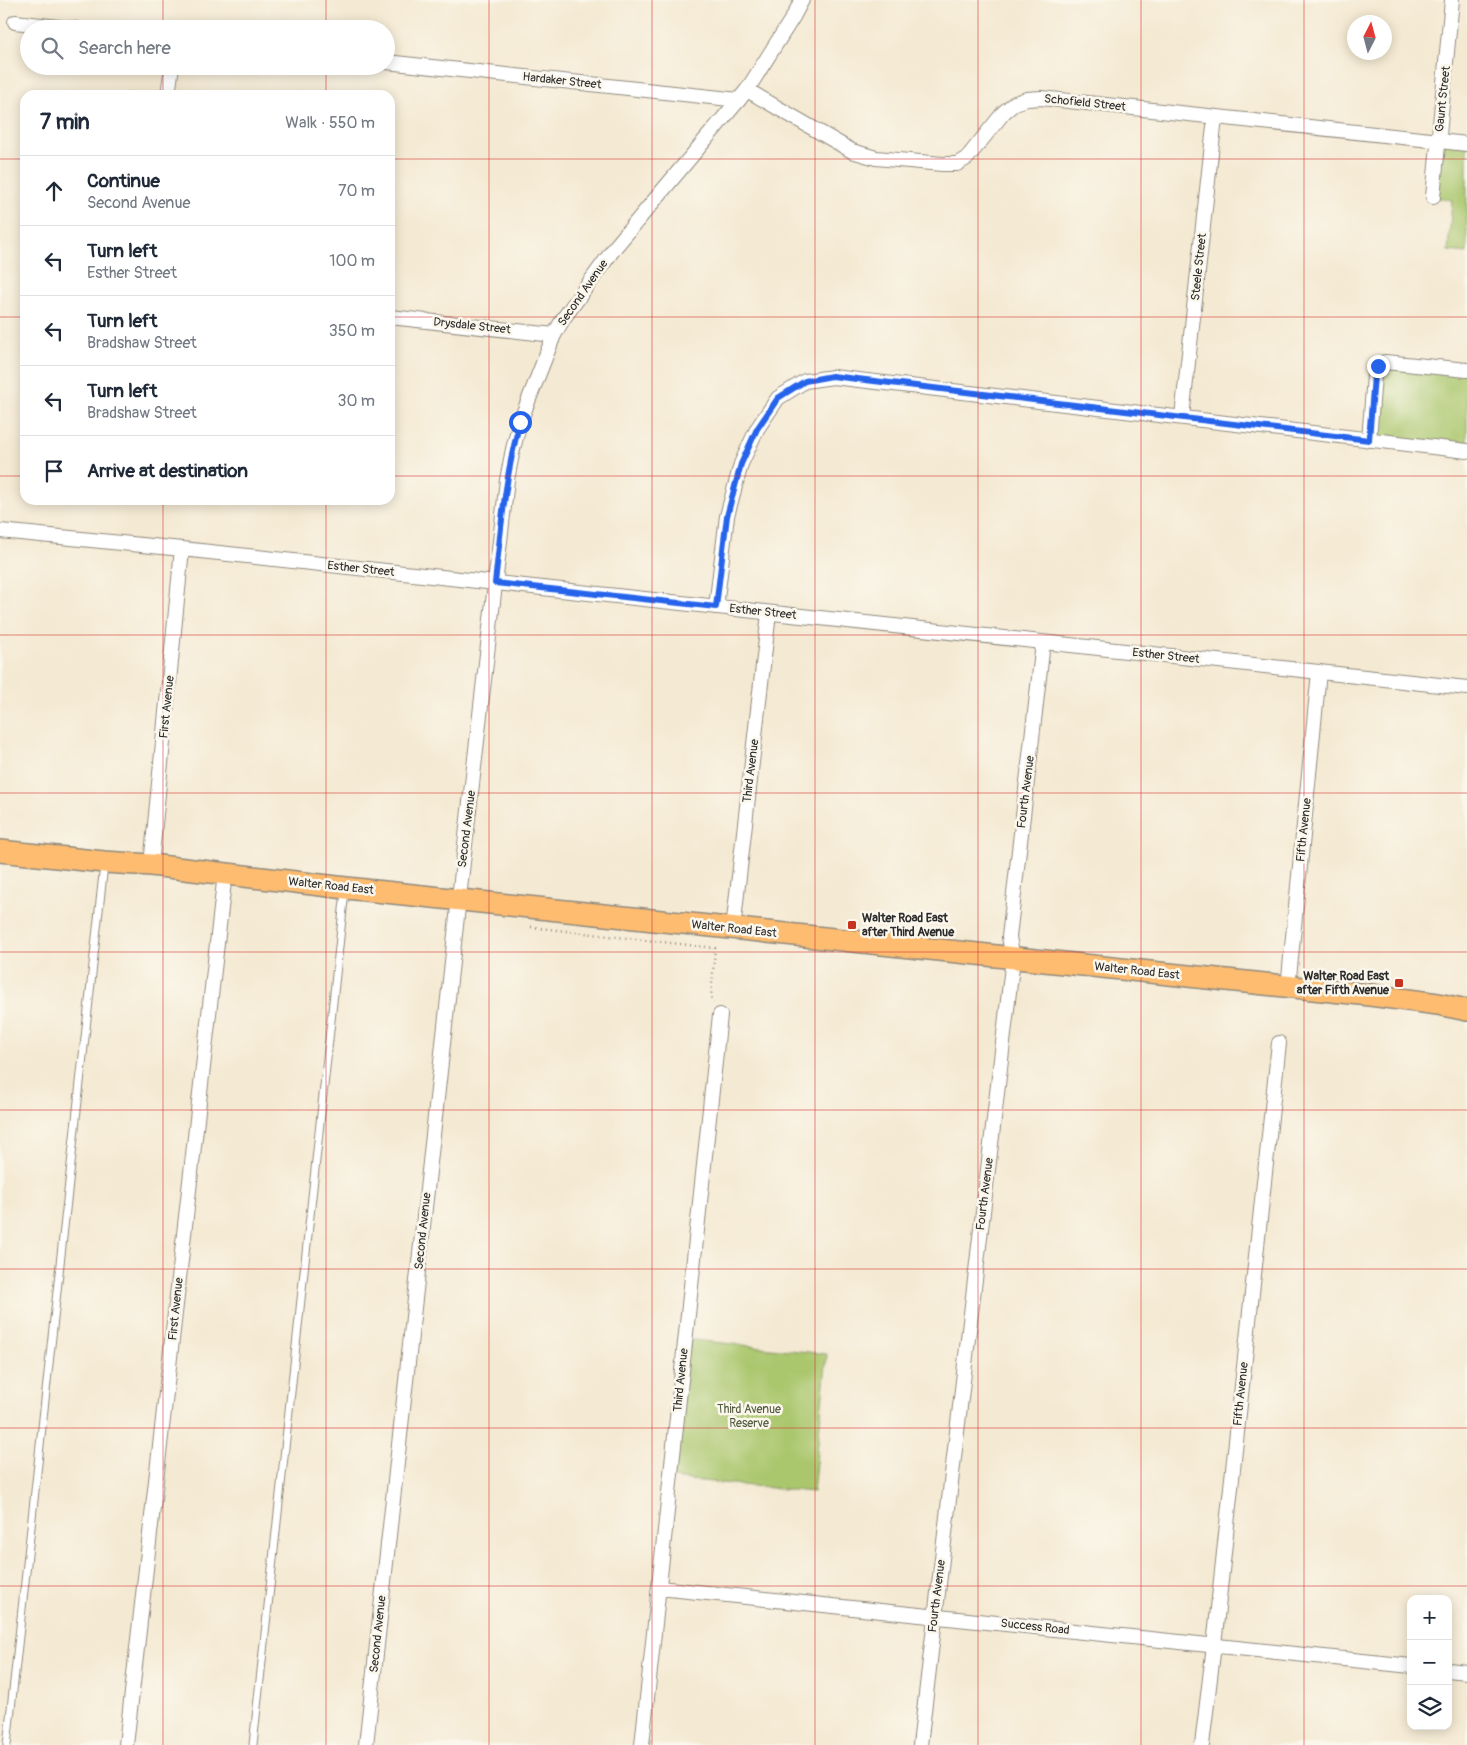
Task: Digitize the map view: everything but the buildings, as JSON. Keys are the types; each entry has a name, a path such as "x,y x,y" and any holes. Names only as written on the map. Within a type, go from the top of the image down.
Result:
{"main road":[{"name":"Walter Road East","path":"0,851 151,865 346,888 1288,988 1370,995 1467,1010"}],"street":[{"name":"Second Avenue","path":"366,1745 506,480 512,449 520,422 554,335 563,319 616,246 743,95 802,0"},
{"name":"Gaunt Street","path":"1433,197 1452,0"},
{"path":"15,22 20,23"},
{"name":"Hardaker Street","path":"395,63 743,95"},
{"path":"169,90 171,75"},
{"name":"Schofield Street","path":"743,95 852,151 876,158 942,164 957,164 967,158 1004,112 1027,99 1041,98 1467,144"},
{"name":"Steele Street","path":"1182,417 1215,118"},
{"name":"Drysdale Street","path":"395,318 554,335"},
{"path":"1369,440 1374,376 1378,366 1385,362 1467,370"},
{"path":"716,607 727,516 741,464 757,429 778,398 805,381 832,376 1467,452"},
{"name":"Esther Street","path":"0,531 1467,688"},
{"name":"First Avenue","path":"151,865 182,549"},
{"name":"Third Avenue","path":"733,929 769,613"},
{"name":"Fourth Avenue","path":"920,1745 1013,958 1009,937 1043,642"},
{"name":"Fifth Avenue","path":"1288,988 1320,672"},
{"name":"First Avenue","path":"126,1745 225,873"},
{"name":"Third Avenue","path":"642,1745 720,1015"},
{"name":"Fifth Avenue","path":"1202,1745 1279,1043"},
{"name":"Success Road","path":"659,1588 1214,1644 1407,1666"},
{"path":"1452,1670 1467,1672"}],"lane":[{"path":"7,1745 104,862"},
{"path":"253,1745 346,888"}],"path":[{"path":"527,927 715,948 711,997 720,1015"}],"green space":[{"path":"1438,142 1467,144 1467,253 1448,251 1452,200 1433,197"},
{"path":"1378,366 1467,370 1467,451 1369,440"},
{"name":"Third Avenue Reserve","path":"685,1339 827,1354 813,1492 671,1478"}],"place":[{"name":"Walter Road East after Third Avenue","path":"852,925"},
{"name":"Walter Road East after Fifth Avenue","path":"1399,983"}],"route":[{"path":"520,422 506,480 495,583 716,607 727,516 741,464 757,429 778,398 805,381 832,376 1369,440 1374,376 1378,366"}]}
